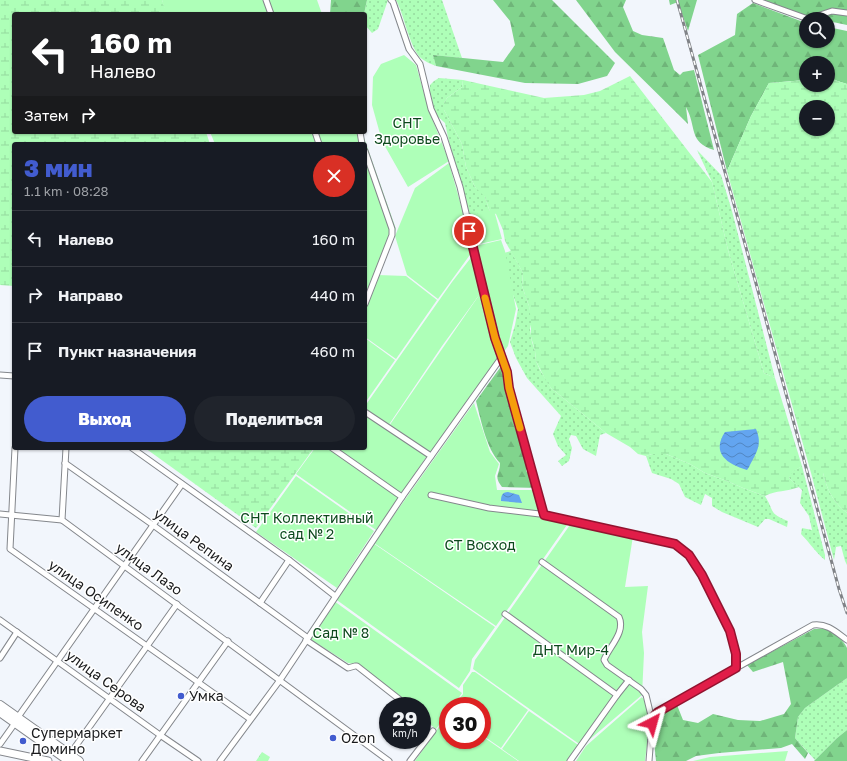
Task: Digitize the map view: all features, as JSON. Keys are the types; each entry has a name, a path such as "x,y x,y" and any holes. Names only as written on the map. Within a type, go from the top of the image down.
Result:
{"main road":[{"path":"0,704 16,720"},
{"path":"0,712 16,720 69,758 79,761"}],"street":[{"path":"266,0 270,12"},
{"path":"391,0 409,49 420,64 431,109 444,137 460,186 466,220 501,358 507,372 509,388 544,515"},
{"path":"755,0 808,19 832,11 847,13"},
{"path":"367,157 392,229 392,235 367,299"},
{"path":"220,761 250,718 280,680 335,596 357,567 402,497 501,358"},
{"path":"0,375 12,376"},
{"path":"367,413 431,456"},
{"name":"улица Осипенко","path":"15,450 10,549 198,683 250,718"},
{"path":"0,514 62,520 66,450"},
{"path":"135,450 289,560 335,596"},
{"path":"335,450 402,497"},
{"name":"улица Репина","path":"65,463 154,524 348,668 357,666 396,697"},
{"path":"0,744 182,484"},
{"path":"431,495 489,508 544,515 675,544 689,555 702,575 730,631 736,654 736,668"},
{"name":"улица Лазо","path":"62,520 389,761"},
{"path":"260,603 289,560"},
{"path":"542,562 618,618 621,622 616,639 604,660 608,666 641,689 646,695 653,721"},
{"path":"69,758 177,604"},
{"path":"506,614 617,695"},
{"name":"улица Серова","path":"0,620 198,761"},
{"path":"649,761 653,721 654,716 658,712 813,625 828,627 847,640"},
{"path":"0,658 17,632"},
{"path":"142,761 228,641"},
{"path":"570,761 629,680"},
{"path":"410,761 433,731"},
{"path":"0,751 48,761"}],"green space":[{"path":"0,0 162,0 166,12 12,12 12,134 207,134 209,142 12,142 12,286 0,285"},
{"path":"162,0 317,0 321,12 165,12"},
{"path":"331,0 367,0 364,12 330,12"},
{"path":"367,0 388,0 378,29 372,33 367,27 367,12 364,12"},
{"path":"396,0 442,0 462,58 433,55 436,66 422,59 414,48"},
{"path":"493,0 552,0 615,63 607,76 578,84 525,83 436,66 433,55 503,62 515,45 510,21"},
{"path":"576,0 626,0 623,7 633,31 642,35 663,38 674,70 680,75 683,72 694,70 714,150 700,143 694,133 686,107 688,124 615,52"},
{"path":"669,0 697,0 688,31 678,2 670,5"},
{"path":"762,0 847,0 847,25 835,22 835,12 799,12 799,14"},
{"path":"753,3 799,20 799,48 835,48 835,28 847,31 847,84 835,80 835,56 799,56 799,81 769,83 751,116 727,171 698,55 735,35 737,14"},
{"name":"СНТ Здоровье","path":"404,55 416,65 429,111 449,161 408,187 382,141 372,105 373,77 381,64"},
{"path":"630,76 712,182 728,250 764,373 775,378 802,466 792,472 789,478 799,487 765,496 705,473 690,464 666,454 652,454 646,456 638,454 630,447 606,433 551,388 536,361 531,337 529,306 522,286 523,273 505,241 503,230 496,214 490,212 485,197 475,187 466,167 462,144 444,110 444,103 447,98 462,87 463,80 544,98 584,95 600,91"},
{"path":"439,78 463,80 462,87 447,98 444,103 444,110 462,144 466,167 475,187 484,194 490,212 470,215 445,123 436,115 430,100 430,85"},
{"path":"835,80 847,84 847,513 831,495 826,485 823,473 811,473 727,171 751,116 769,83 799,81 799,92 835,92"},
{"path":"211,134 363,134 366,142 214,142"},
{"path":"367,146 396,229 367,296"},
{"path":"697,150 721,175 732,211 775,378 764,373 728,250 712,182"},
{"path":"449,163 464,216 494,210 502,239 475,246 501,240 505,251 516,309 508,346 430,454 389,426 484,288 474,247 472,252 438,299 407,275 395,236 415,188"},
{"path":"511,251 523,273 522,286 532,320 530,329 536,361 551,388 606,433 600,435 596,456 583,449 576,436 571,435 569,439 572,448 569,461 562,466 558,461 566,455 558,446 553,434 561,416 527,378 516,358 510,342 518,309 505,272 504,253"},
{"path":"473,255 482,291 442,346 388,426 367,412 367,403 452,282"},
{"path":"378,275 406,276 437,300 396,359 367,338 367,303"},
{"path":"367,339 395,360 367,400"},
{"path":"502,365 515,427 523,443 529,462 526,471 531,476 538,488 502,487 497,477 500,463 491,450 482,425 476,401"},
{"name":"СТ Восход","path":"474,403 490,452 499,464 495,476 497,490 535,490 542,516 569,522 496,626 374,543"},
{"path":"367,415 427,456 376,530 296,474 314,450 367,450"},
{"path":"148,450 313,450 256,528"},
{"path":"652,454 666,454 690,464 705,473 765,496 773,512 777,516 788,521 787,527 769,519 765,519 758,527 722,512 712,506 712,498 705,494 701,505 685,497 679,484 671,479 652,473 646,456"},
{"path":"802,466 825,560 801,534 802,528 812,530 809,516 800,503 802,490 789,478 791,472"},
{"path":"811,473 823,473 826,485 831,495 847,513 847,565 841,546 836,547 834,560"},
{"name":"СНТ Коллективный сад № 2","path":"296,476 374,531 337,588 256,532"},
{"name":"ДНТ Мир-4","path":"572,522 633,536 625,587 648,586 642,632 644,653 642,695 582,746 473,669 475,660"},
{"path":"373,543 495,627 472,659 470,671 459,688 334,598"},
{"name":"Сад № 8","path":"334,601 462,693 459,697 439,697 439,725 436,729 431,725 431,697 397,697 359,665 348,663 310,639"},
{"path":"814,629 830,630 844,642 847,648 847,678 805,708 798,717 795,738 808,753 805,759 792,744 781,748 696,756 686,761 656,761 654,741 656,722 660,720 663,712 677,705 683,720 698,723 713,714 738,720 760,721 784,714 791,704 783,662 753,672 747,665"},
{"path":"472,672 475,672 528,710 501,748 491,741 491,697 461,697 463,694 463,685"},
{"path":"847,678 847,730 815,760 795,738 798,717 805,708"},
{"path":"642,697 646,703 649,718 645,761 576,761 586,746"},
{"path":"529,711 581,747 572,761 519,761 502,749"},
{"path":"439,727 439,749 491,749 491,742 518,761 415,761 423,749 431,749 431,738"},
{"path":"847,730 847,761 814,761 837,738"},
{"path":"788,751 785,761 693,761 710,757"},
{"path":"262,752 270,757 268,761 256,761"}],"water":[{"path":"756,429 759,440 758,449 747,470 740,468 723,457 720,446 721,439 725,432"},
{"path":"508,492 519,495 522,503 501,501 502,495"}],"railway":[{"path":"677,0 839,589 847,613"}],"slow traffic":[{"path":"485,298 495,338 507,372 509,388 520,428"}],"place":[{"name":"Умка","path":"181,696"},
{"name":"Ozon","path":"333,738"},
{"name":"Супермаркет Домино","path":"23,741"}],"route":[{"path":"469,231 495,338 507,372 509,388 544,515 675,544 689,555 702,575 721,616 730,631 736,654 736,668 658,712 654,716 652,723"}]}
